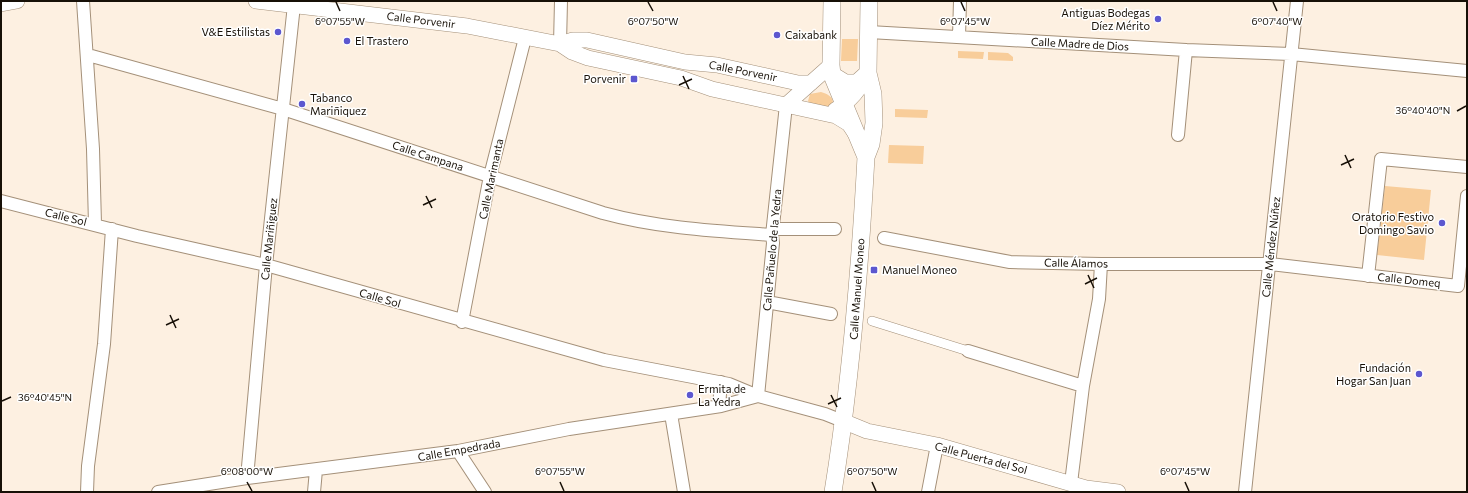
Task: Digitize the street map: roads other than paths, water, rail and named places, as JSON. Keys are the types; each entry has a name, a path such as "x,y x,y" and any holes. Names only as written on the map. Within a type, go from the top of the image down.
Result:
{"main road":[{"path":"832,1 832,70 866,157"},
{"path":"866,157 871,144 874,123 873,94 868,73 869,1"},
{"path":"832,70 844,83 857,83 868,73"},
{"name":"Calle Manuel Moneo","path":"833,492 845,422 855,317 866,157"}],"street":[{"path":"1,4 17,1"},
{"path":"83,1 88,55 95,224"},
{"name":"Calle Porvenir","path":"256,1 294,3 467,26 560,44 572,52 588,58 681,78 712,89 836,116 849,124 860,141"},
{"path":"560,44 561,1"},
{"path":"959,37 960,1"},
{"name":"Calle Méndez Núñez","path":"1245,492 1297,1"},
{"name":"Calle Mariñiguez","path":"246,478 266,265 284,109 294,3"},
{"name":"Calle Madre de Dios","path":"869,32 1186,50 1291,54 1467,71"},
{"name":"Calle Marimanta","path":"462,322 490,176 524,38"},
{"name":"Calle Porvenir","path":"560,44 573,40 587,40 685,62 717,65 798,83 811,83"},
{"path":"1178,135 1186,50"},
{"name":"Calle Campana","path":"88,55 284,109 603,214 630,220 707,231 772,232"},
{"path":"782,104 832,70"},
{"path":"825,114 845,104 860,88 868,73"},
{"name":"Calle Porvenir","path":"782,104 787,88 784,80"},
{"name":"Calle Pañuelo de la Yedra","path":"758,396 773,242 772,232 782,104"},
{"path":"1368,276 1381,159 1467,167"},
{"name":"Calle Domeq","path":"1270,264 1458,286 1467,196"},
{"name":"Calle Sol","path":"1,201 137,236 266,265 462,322 604,360 720,382 758,396 825,414 845,422"},
{"path":"87,492 88,466 104,344 112,229"},
{"path":"772,232 835,229"},
{"name":"Calle Álamos","path":"884,238 1010,262 1101,264 1270,264"},
{"path":"1071,483 1083,386 1099,299 1101,264"},
{"path":"767,302 831,314"},
{"path":"872,321 1083,386"},
{"path":"719,406 720,382"},
{"name":"Calle Empedrada","path":"158,492 224,487 246,478 458,452 569,429 719,406 758,396"},
{"path":"671,414 684,492"},
{"name":"Calle Puerta del Sol","path":"845,422 868,431 937,445 1086,488 1118,492"},
{"path":"928,492 937,445"},
{"path":"458,452 485,492"},
{"path":"314,492 316,470"}],"place":[{"name":"Antiguas Bodegas Díez Mérito","path":"1158,19"},
{"name":"V&E Estilistas","path":"278,32"},
{"name":"Caixabank","path":"777,35"},
{"name":"El Trastero","path":"347,41"},
{"name":"Porvenir","path":"634,79"},
{"name":"Tabanco Mariñiquez","path":"302,104"},
{"name":"Oratorio Festivo Domingo Savio","path":"1442,223"},
{"name":"Manuel Moneo","path":"874,270"},
{"name":"Fundación Hogar San Juan","path":"1419,374"},
{"name":"Ermita de La Yedra","path":"690,395"}]}
